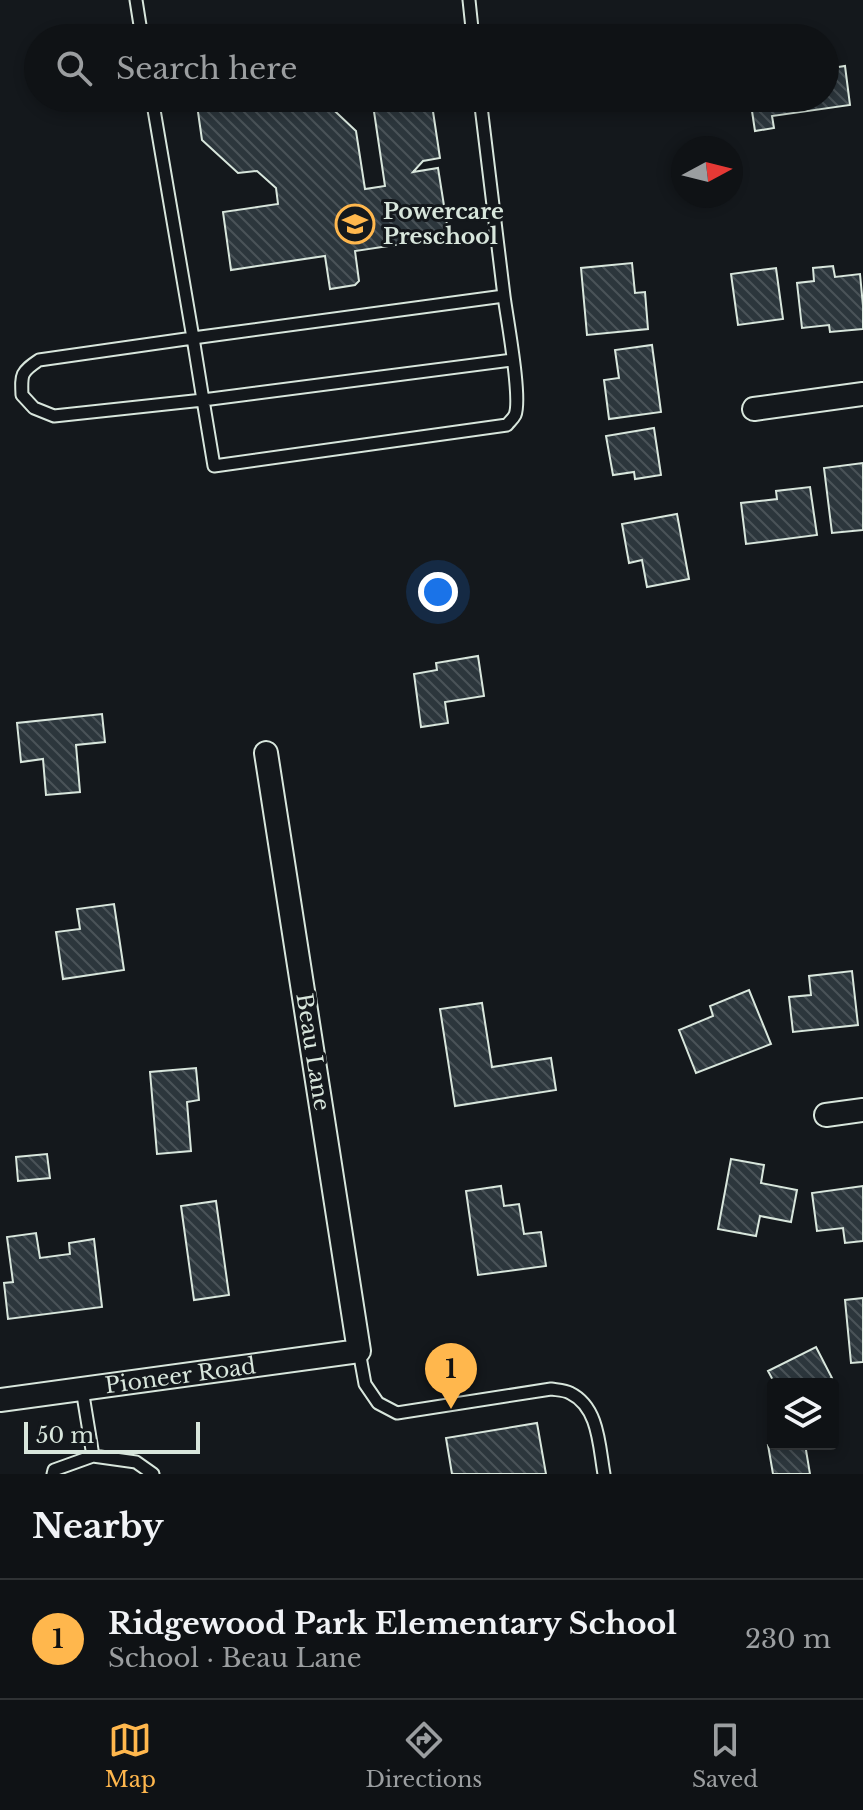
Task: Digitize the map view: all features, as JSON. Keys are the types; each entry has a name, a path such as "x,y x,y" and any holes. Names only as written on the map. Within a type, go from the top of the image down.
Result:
{"street":[{"path":"754,409 863,394"},
{"name":"Beau Lane","path":"266,753 359,1351"},
{"path":"826,1115 863,1110"},
{"name":"Pioneer Road","path":"0,1400 359,1351"}],"lane":[{"path":"136,0 140,24"},
{"path":"469,0 472,24"},
{"path":"154,112 214,466 507,425 515,415 517,397 482,112"},
{"path":"504,296 39,360 21,377 22,395 34,408 54,416 512,360"},
{"path":"359,1351 365,1384 378,1403 397,1413 551,1389 569,1392 583,1403 595,1422 604,1474"},
{"path":"82,1389 93,1456"},
{"path":"53,1474 54,1470 93,1456 136,1462 153,1474"}],"building":[{"path":"845,66 850,105 839,107 839,67"},
{"path":"198,112 336,112 356,131 365,189 385,186 374,112 433,112 440,158 423,161 413,172 438,168 449,237 355,251 359,281 355,285 330,289 325,256 231,270 223,212 278,204 276,188 257,171 238,173 202,140"},
{"path":"752,112 800,112 772,116 774,128 755,131"},
{"path":"632,263 635,293 645,292 648,329 587,335 581,268"},
{"path":"833,266 835,277 860,274 863,329 830,332 829,325 802,328 797,283 814,281 813,268"},
{"path":"776,268 783,319 738,325 731,274"},
{"path":"652,345 661,412 609,419 604,380 619,378 615,350"},
{"path":"654,428 661,475 635,479 634,472 613,475 606,436"},
{"path":"863,463 863,530 832,533 824,468"},
{"path":"810,487 817,535 746,544 741,503 777,499 776,491"},
{"path":"677,514 689,579 647,587 642,560 629,563 622,524"},
{"path":"478,656 484,696 445,702 448,723 421,727 414,674 437,670 436,663"},
{"path":"102,714 105,742 76,745 80,792 46,795 43,759 21,762 17,723"},
{"path":"114,904 124,970 63,979 56,932 80,929 77,909"},
{"path":"852,971 858,1025 793,1032 789,997 811,995 809,976"},
{"path":"749,990 771,1044 696,1073 679,1030 713,1016 710,1006"},
{"path":"482,1003 492,1067 551,1058 556,1090 455,1106 440,1009"},
{"path":"196,1068 199,1100 187,1102 191,1151 157,1154 150,1072"},
{"path":"47,1154 50,1178 18,1181 16,1157"},
{"path":"731,1159 764,1165 761,1183 797,1190 791,1222 760,1216 756,1236 718,1229"},
{"path":"501,1186 504,1206 519,1204 524,1234 541,1232 546,1266 478,1275 466,1191"},
{"path":"863,1186 863,1241 845,1243 843,1228 817,1231 812,1193"},
{"path":"216,1201 229,1295 194,1300 181,1206"},
{"path":"36,1233 40,1258 70,1254 69,1243 94,1239 102,1307 8,1319 4,1283 13,1282 7,1237"},
{"path":"863,1298 863,1362 851,1363 845,1300"},
{"path":"816,1347 832,1378 772,1378 768,1371"},
{"path":"537,1423 546,1474 452,1474 446,1438"},
{"path":"769,1450 806,1450 810,1474 773,1474"}],"place":[{"name":"Powercare Preschool","path":"355,224"},
{"name":"Ridgewood Park Elementary School","path":"451,1409"}]}
